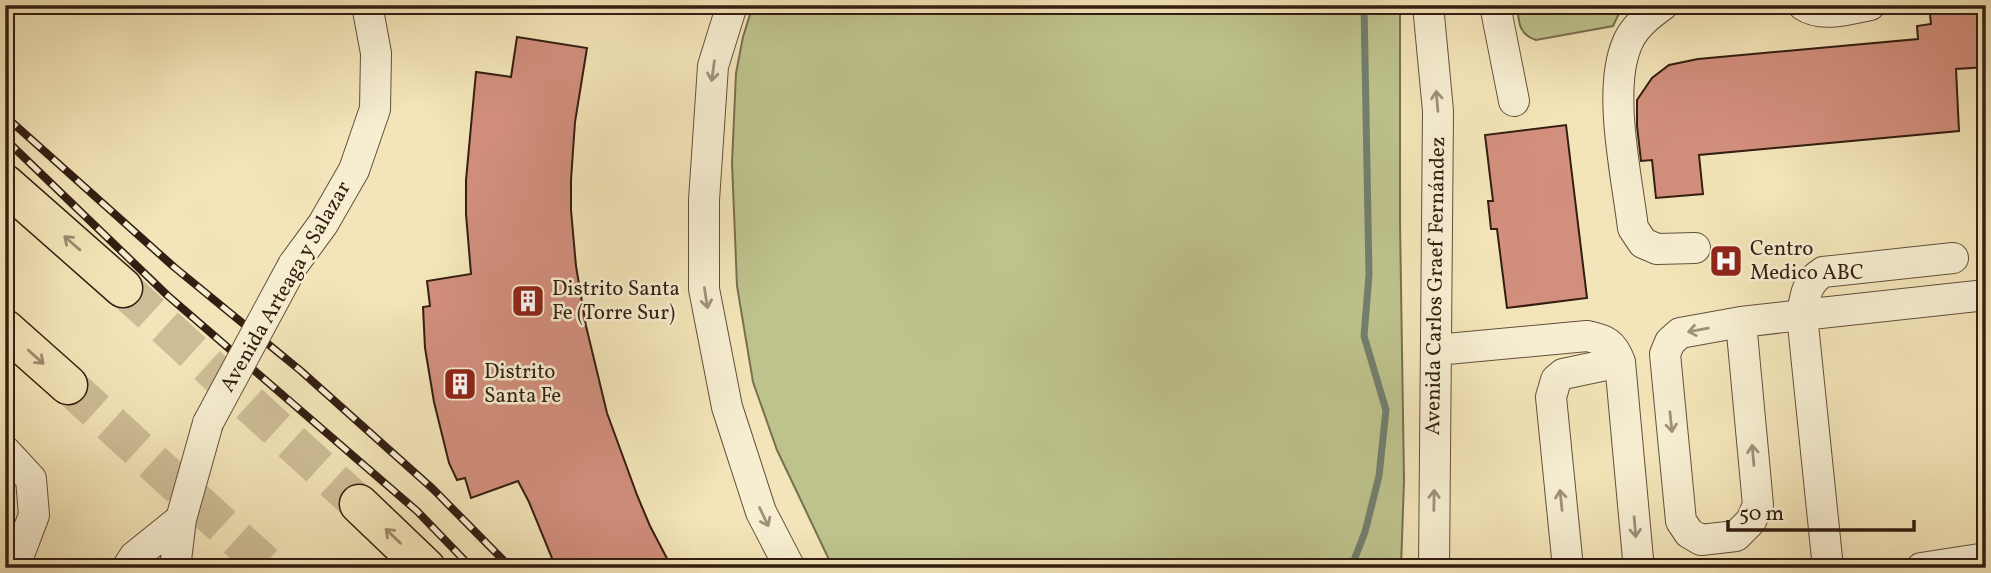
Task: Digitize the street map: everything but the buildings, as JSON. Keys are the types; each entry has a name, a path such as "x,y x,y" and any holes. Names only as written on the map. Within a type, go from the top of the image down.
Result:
{"highway":[{"path":"5,184 123,288"},
{"path":"5,329 68,385"},
{"path":"359,504 426,568"}],"street":[{"name":"Avenida Arteaga y Salazar","path":"175,568 181,519 208,423 293,265 323,224 354,170 375,109 376,54 367,5"},
{"path":"732,5 713,66 704,200 704,289 727,407 761,512 790,568"},
{"name":"Avenida Carlos Graef Fernández","path":"1428,5 1438,111 1434,568"},
{"path":"1495,5 1514,101"},
{"path":"1664,5 1649,15 1628,41 1619,67 1619,113 1633,228 1643,243 1657,249 1695,248"},
{"path":"1804,5 1809,9 1838,12 1870,5"},
{"path":"1828,568 1832,512 1822,411 1802,315 1806,293 1813,278 1823,272 1953,258"},
{"path":"1741,322 1758,505 1751,521 1736,536 1700,540 1689,533 1681,521 1665,354 1670,342 1680,333 1741,322 1986,295"},
{"path":"1436,350 1587,336 1602,339 1615,348 1620,362 1638,559 1634,568"},
{"path":"1568,568 1551,397 1556,380 1563,374 1620,362"},
{"path":"5,451 31,479 34,515 14,568"},
{"path":"127,568 134,557 181,519"},
{"path":"1921,568 1986,558"}],"green space":[{"path":"753,5 1400,5 1404,480 1401,568 833,568 777,450 753,382 737,286 732,163 736,73"},
{"path":"1517,5 1623,5 1613,26 1536,40 1523,31"}],"waterway":[{"path":"1351,568 1365,532 1379,476 1386,410 1364,336 1369,275 1364,5"}],"tunnel":[{"path":"123,288 359,504"},
{"path":"68,385 269,568"}],"railway":[{"path":"5,116 174,267 301,371 433,489 511,568"},
{"path":"5,139 167,295 417,511 472,568"}],"place":[{"name":"Centro Medico ABC","path":"1726,261"},
{"name":"Distrito Santa Fe (Torre Sur)","path":"528,301"},
{"name":"Distrito Santa Fe","path":"460,384"}]}
